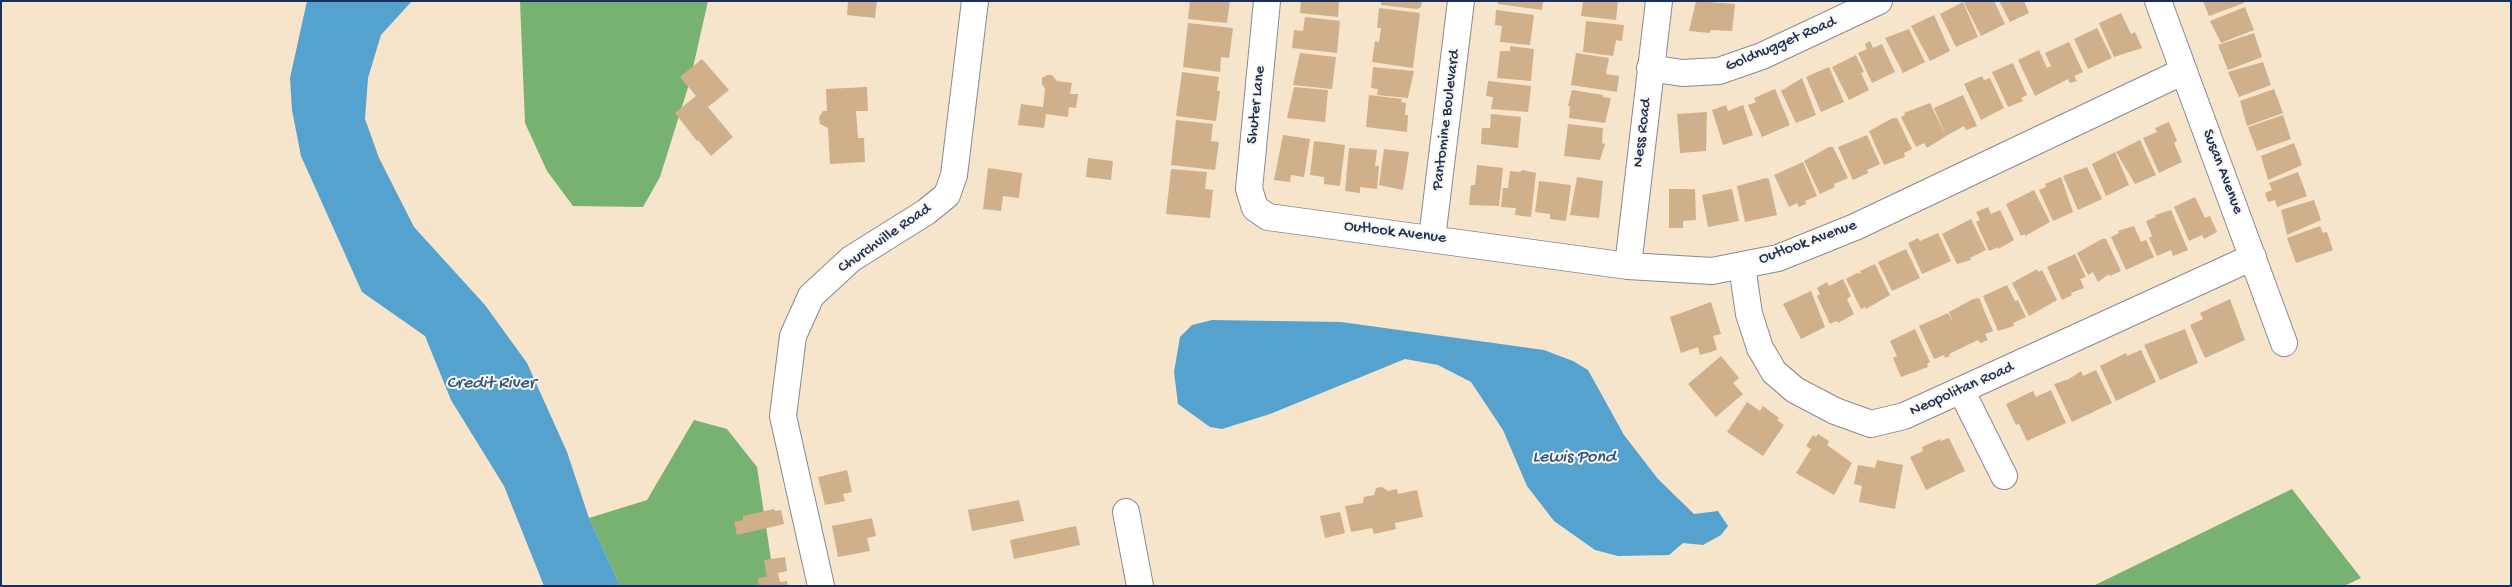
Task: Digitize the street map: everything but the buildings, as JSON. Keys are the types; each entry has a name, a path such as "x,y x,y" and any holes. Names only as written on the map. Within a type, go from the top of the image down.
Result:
{"street":[{"name":"Churchville Road","path":"821,586 783,416 794,336 810,296 851,259 926,212 947,195 954,175 975,1"},
{"name":"Shuter Lane","path":"1255,208 1249,189 1267,1"},
{"name":"Pantomine Boulevard","path":"1432,238 1461,1"},
{"name":"Ness Road","path":"1628,266 1659,1"},
{"name":"Goldnugget Road","path":"1650,68 1682,73 1720,71 1762,56 1879,1"},
{"name":"Susan Avenue","path":"2158,1 2284,343"},
{"name":"Outlook Avenue","path":"1255,208 1268,217 1628,266 1712,271 1778,258 1855,227 2184,71"},
{"name":"Neopolitan Road","path":"1742,266 1749,314 1760,348 1774,372 1795,390 1835,411 1870,424 1904,416 2253,257"},
{"path":"1961,390 2004,476"},
{"path":"1126,512 1139,575"}],"green space":[{"path":"520,1 708,1 690,81 660,177 643,207 573,206 547,171 525,123"},
{"path":"694,420 727,429 757,467 775,586 620,586 589,518 647,500"},
{"path":"2292,489 2361,578 2344,586 2093,586"}],"water":[{"name":"Credit River","path":"307,1 412,1 381,35 368,78 365,119 379,158 414,227 485,305 527,363 567,452 589,518 620,586 544,586 504,486 451,400 425,336 362,292 301,156 292,110 290,78"},
{"name":"Lewis Pond","path":"1212,320 1341,322 1544,350 1573,361 1588,370 1624,435 1658,479 1694,514 1718,511 1728,526 1721,535 1703,545 1683,543 1669,555 1618,556 1595,550 1554,521 1527,486 1503,430 1471,382 1438,365 1405,359 1270,414 1222,429 1210,427 1178,404 1174,372 1180,337 1192,325"}]}
